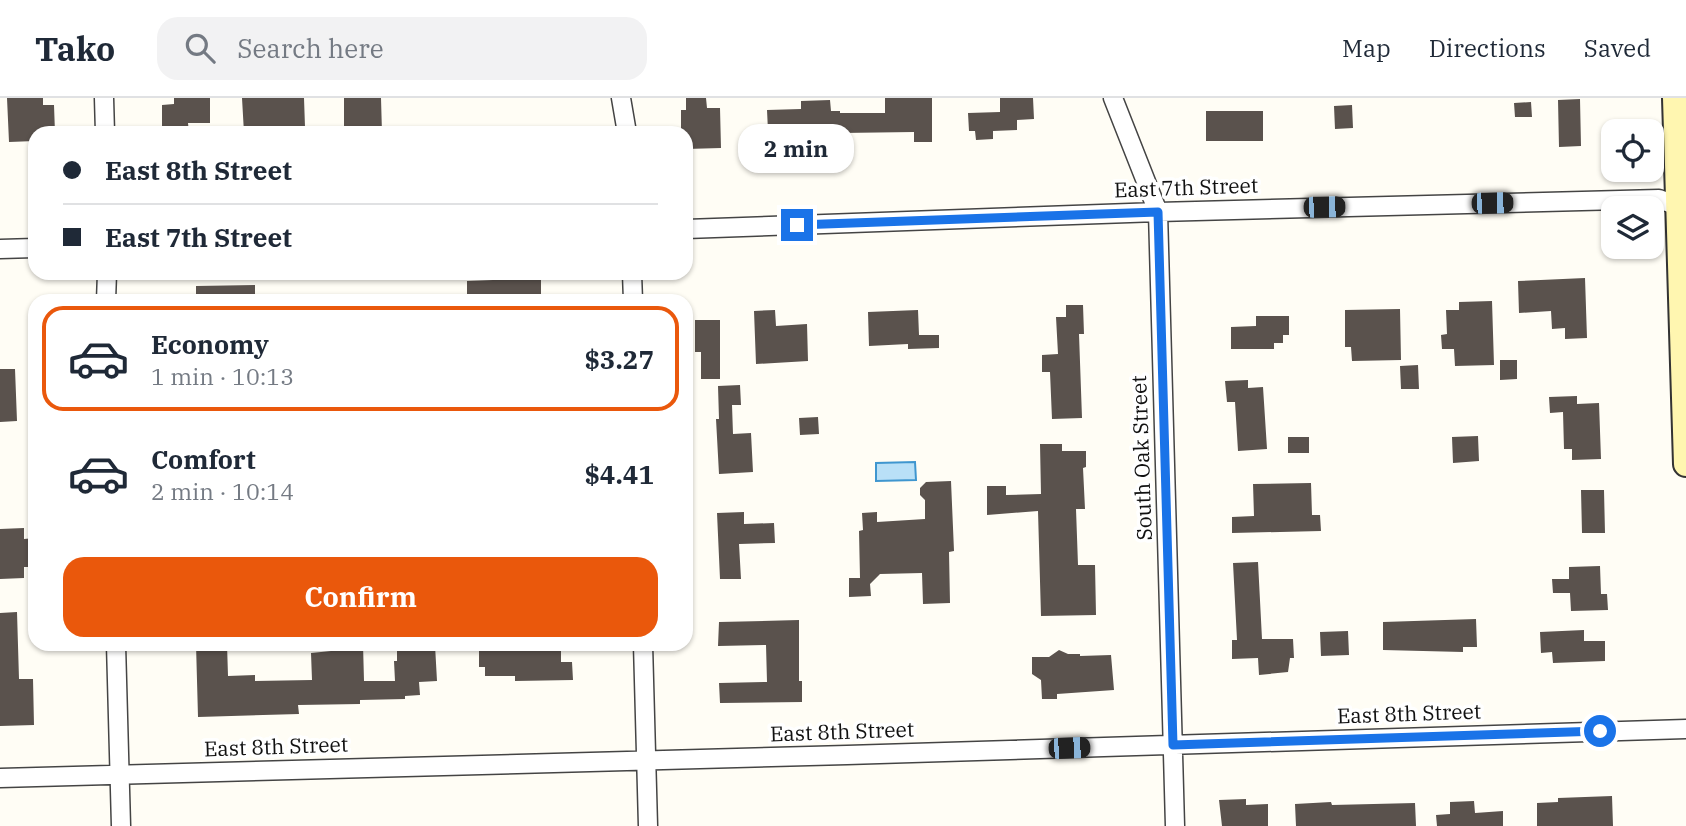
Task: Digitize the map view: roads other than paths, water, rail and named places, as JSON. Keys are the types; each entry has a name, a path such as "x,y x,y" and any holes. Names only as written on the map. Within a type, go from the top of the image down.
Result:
{"main road":[{"path":"1675,98 1682,208 1686,464"}],"street":[{"path":"104,98 105,126"},
{"path":"621,98 626,126"},
{"name":"South Oak Street","path":"1113,98 1158,212 1175,826"},
{"name":"East 7th Street","path":"693,229 1158,212 1660,199 1682,208"},
{"path":"0,249 28,248"},
{"path":"116,651 121,826"},
{"path":"643,651 648,826"},
{"name":"East 8th Street","path":"0,778 1686,729"}],"water":[{"path":"915,462 916,480 876,481 876,463"}]}
